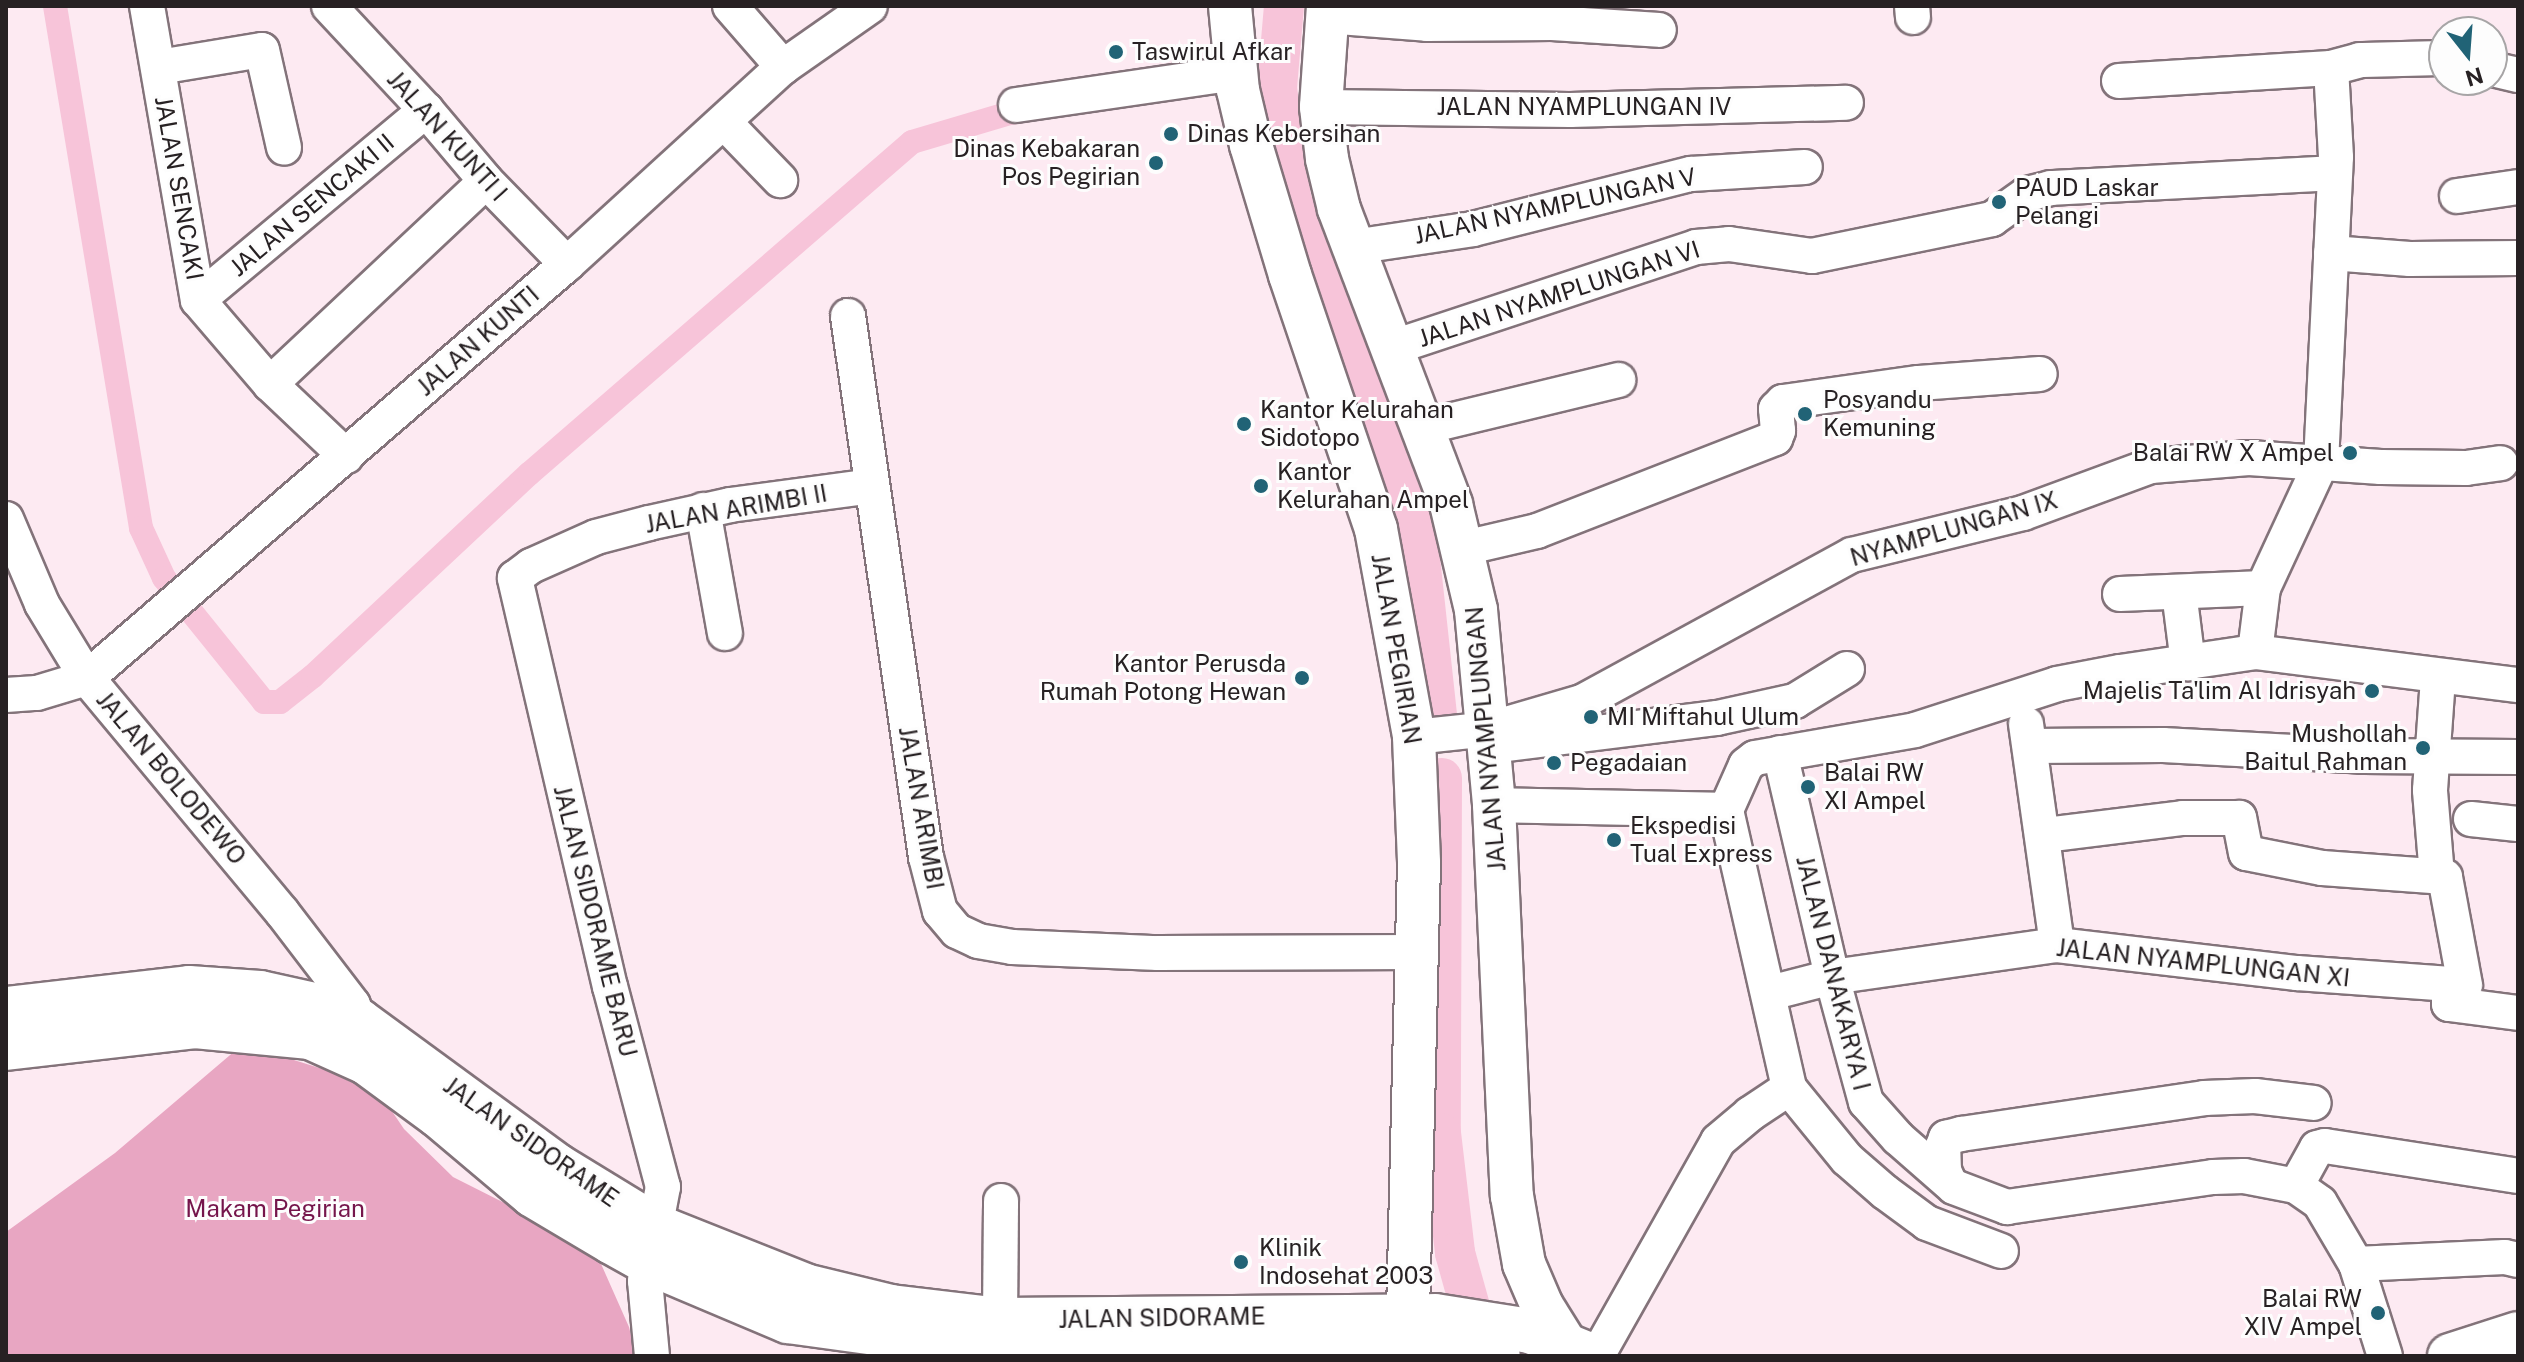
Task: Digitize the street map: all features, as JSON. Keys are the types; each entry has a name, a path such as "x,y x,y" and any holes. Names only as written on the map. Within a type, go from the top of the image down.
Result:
{"highway":[{"name":"JALAN SIDORAME","path":"6,1009 189,988 260,993 319,1006 359,1040 557,1166 652,1245 788,1321 1023,1353 1213,1353 1452,1342"},
{"name":"JALAN SIDORAME","path":"6,1048 195,1026 359,1040"},
{"name":"JALAN SIDORAME","path":"652,1245 891,1307 1000,1320 1452,1342"},
{"path":"1452,1342 1530,1331 1585,1352"},
{"path":"2450,1356 2518,1334"}],"main road":[{"name":"JALAN PEGIRIAN","path":"1230,6 1236,79 1290,275 1370,508 1414,737 1417,952 1452,1342"},
{"name":"JALAN NYAMPLUNGAN","path":"1327,11 1321,107 1327,159 1339,209 1424,427 1464,548 1476,610 1494,805 1512,1196 1524,1264 1542,1306 1585,1352"}],"street":[{"name":"JALAN SENCAKI","path":"147,6 198,300 270,384 346,456"},
{"name":"JALAN KUNTI I","path":"329,6 426,110 486,181 567,264"},
{"path":"730,6 783,67"},
{"name":"JALAN KUNTI","path":"87,678 567,264 783,67 870,6"},
{"path":"1327,11 1427,24 1552,23 1659,30"},
{"path":"159,67 262,50 284,148"},
{"path":"2119,81 2331,68 2371,59 2428,58"},
{"path":"2255,652 2263,588 2321,463 2334,173 2331,68"},
{"path":"1016,105 1236,79"},
{"name":"JALAN NYAMPLUNGAN IV","path":"1321,107 1570,110 1846,103"},
{"name":"JALAN SENCAKI II","path":"198,300 426,110"},
{"path":"724,122 780,180"},
{"name":"JALAN NYAMPLUNGAN V","path":"1353,247 1473,229 1691,174 1805,167"},
{"name":"JALAN NYAMPLUNGAN VI","path":"1394,347 1696,247 1729,244 1812,256 1992,219 2027,194 2051,188 2334,173"},
{"path":"270,384 486,181"},
{"path":"2457,196 2518,187"},
{"path":"2331,253 2410,259 2518,258"},
{"name":"JALAN ARIMBI","path":"848,316 926,857 940,911 957,931 978,941 1012,947 1158,953 1417,952"},
{"path":"1464,548 1537,531 1775,438 1778,431 1776,409 1783,402 1919,383 2040,374"},
{"path":"1424,427 1618,380"},
{"name":"NYAMPLUNGAN IX","path":"1489,738 1597,696 1864,551 2023,513 2160,464 2249,458 2466,468 2501,463"},
{"name":"JALAN ARIMBI II","path":"515,578 531,566 596,537 703,510 872,486"},
{"path":"703,510 725,633"},
{"name":"JALAN BOLODEWO","path":"6,519 42,604 87,678 282,912 353,1005 359,1040"},
{"name":"JALAN SIDORAME BARU","path":"515,578 606,972 663,1187 652,1245 646,1306 652,1356"},
{"path":"2120,594 2263,588"},
{"path":"2179,592 2188,663"},
{"path":"2001,1251 1927,1223 1885,1192 1847,1159 1789,1088 1770,993 1726,810 1746,765 1755,758 1915,730 2057,684 2255,652 2438,678 2518,685"},
{"path":"1414,737 1489,738 1717,718 1795,701 1847,669"},
{"path":"6,695 37,693 87,678"},
{"path":"2437,876 2430,813 2438,678"},
{"path":"2020,696 2031,746 2057,945"},
{"path":"2031,746 2163,745 2434,759 2518,757"},
{"name":"JALAN DANAKARYA I","path":"1780,753 1832,977 1866,1102 1898,1138 1949,1182 1989,1202 2018,1207 2213,1177 2244,1176 2296,1186"},
{"path":"1494,805 1726,810"},
{"path":"2044,835 2183,818 2239,818 2246,853 2322,868 2445,877 2465,985 2449,986 2449,1004 2518,1013"},
{"path":"2471,819 2518,824"},
{"name":"JALAN NYAMPLUNGAN XI","path":"1770,993 1832,977 2057,945 2297,973 2449,986"},
{"path":"1585,1352 1718,1141 1750,1114 1789,1088"},
{"path":"1949,1182 1944,1171 1945,1141 1961,1134 2204,1098 2255,1096 2314,1103"},
{"path":"2385,1356 2356,1264 2320,1203 2296,1186 2317,1148 2325,1146 2518,1176"},
{"path":"1000,1320 1001,1201"},
{"path":"2356,1264 2505,1257 2518,1260"}],"green space":[{"name":"Makam Pegirian","path":"243,1044 329,1071 383,1098 404,1129 453,1177 594,1248 629,1327 636,1356 6,1356 6,1232 115,1153"}],"waterway":[{"path":"55,6 141,528 164,578 264,702 280,702 313,676 529,474 912,142 1010,113 1034,109"},
{"path":"1284,6 1277,88 1291,198 1418,540 1438,725"},
{"path":"1225,82 1278,75"},
{"path":"1442,778 1441,1133 1455,1253 1482,1350"}],"place":[{"name":"Taswirul Afkar","path":"1116,52"},
{"name":"Dinas Kebersihan","path":"1171,134"},
{"name":"Dinas Kebakaran Pos Pegirian","path":"1156,163"},
{"name":"PAUD Laskar Pelangi","path":"1999,202"},
{"name":"Posyandu Kemuning","path":"1805,414"},
{"name":"Kantor Kelurahan Sidotopo","path":"1244,424"},
{"name":"Balai RW X Ampel","path":"2350,453"},
{"name":"Kantor Kelurahan Ampel","path":"1261,486"},
{"name":"Kantor Perusda Rumah Potong Hewan","path":"1302,678"},
{"name":"Majelis Ta'lim Al Idrisyah","path":"2372,691"},
{"name":"MI Miftahul Ulum","path":"1591,717"},
{"name":"Mushollah Baitul Rahman","path":"2423,748"},
{"name":"Pegadaian","path":"1554,763"},
{"name":"Balai RW XI Ampel","path":"1808,787"},
{"name":"Ekspedisi Tual Express","path":"1614,840"},
{"name":"Klinik Indosehat 2003","path":"1241,1262"},
{"name":"Balai RW XIV Ampel","path":"2378,1313"}]}
